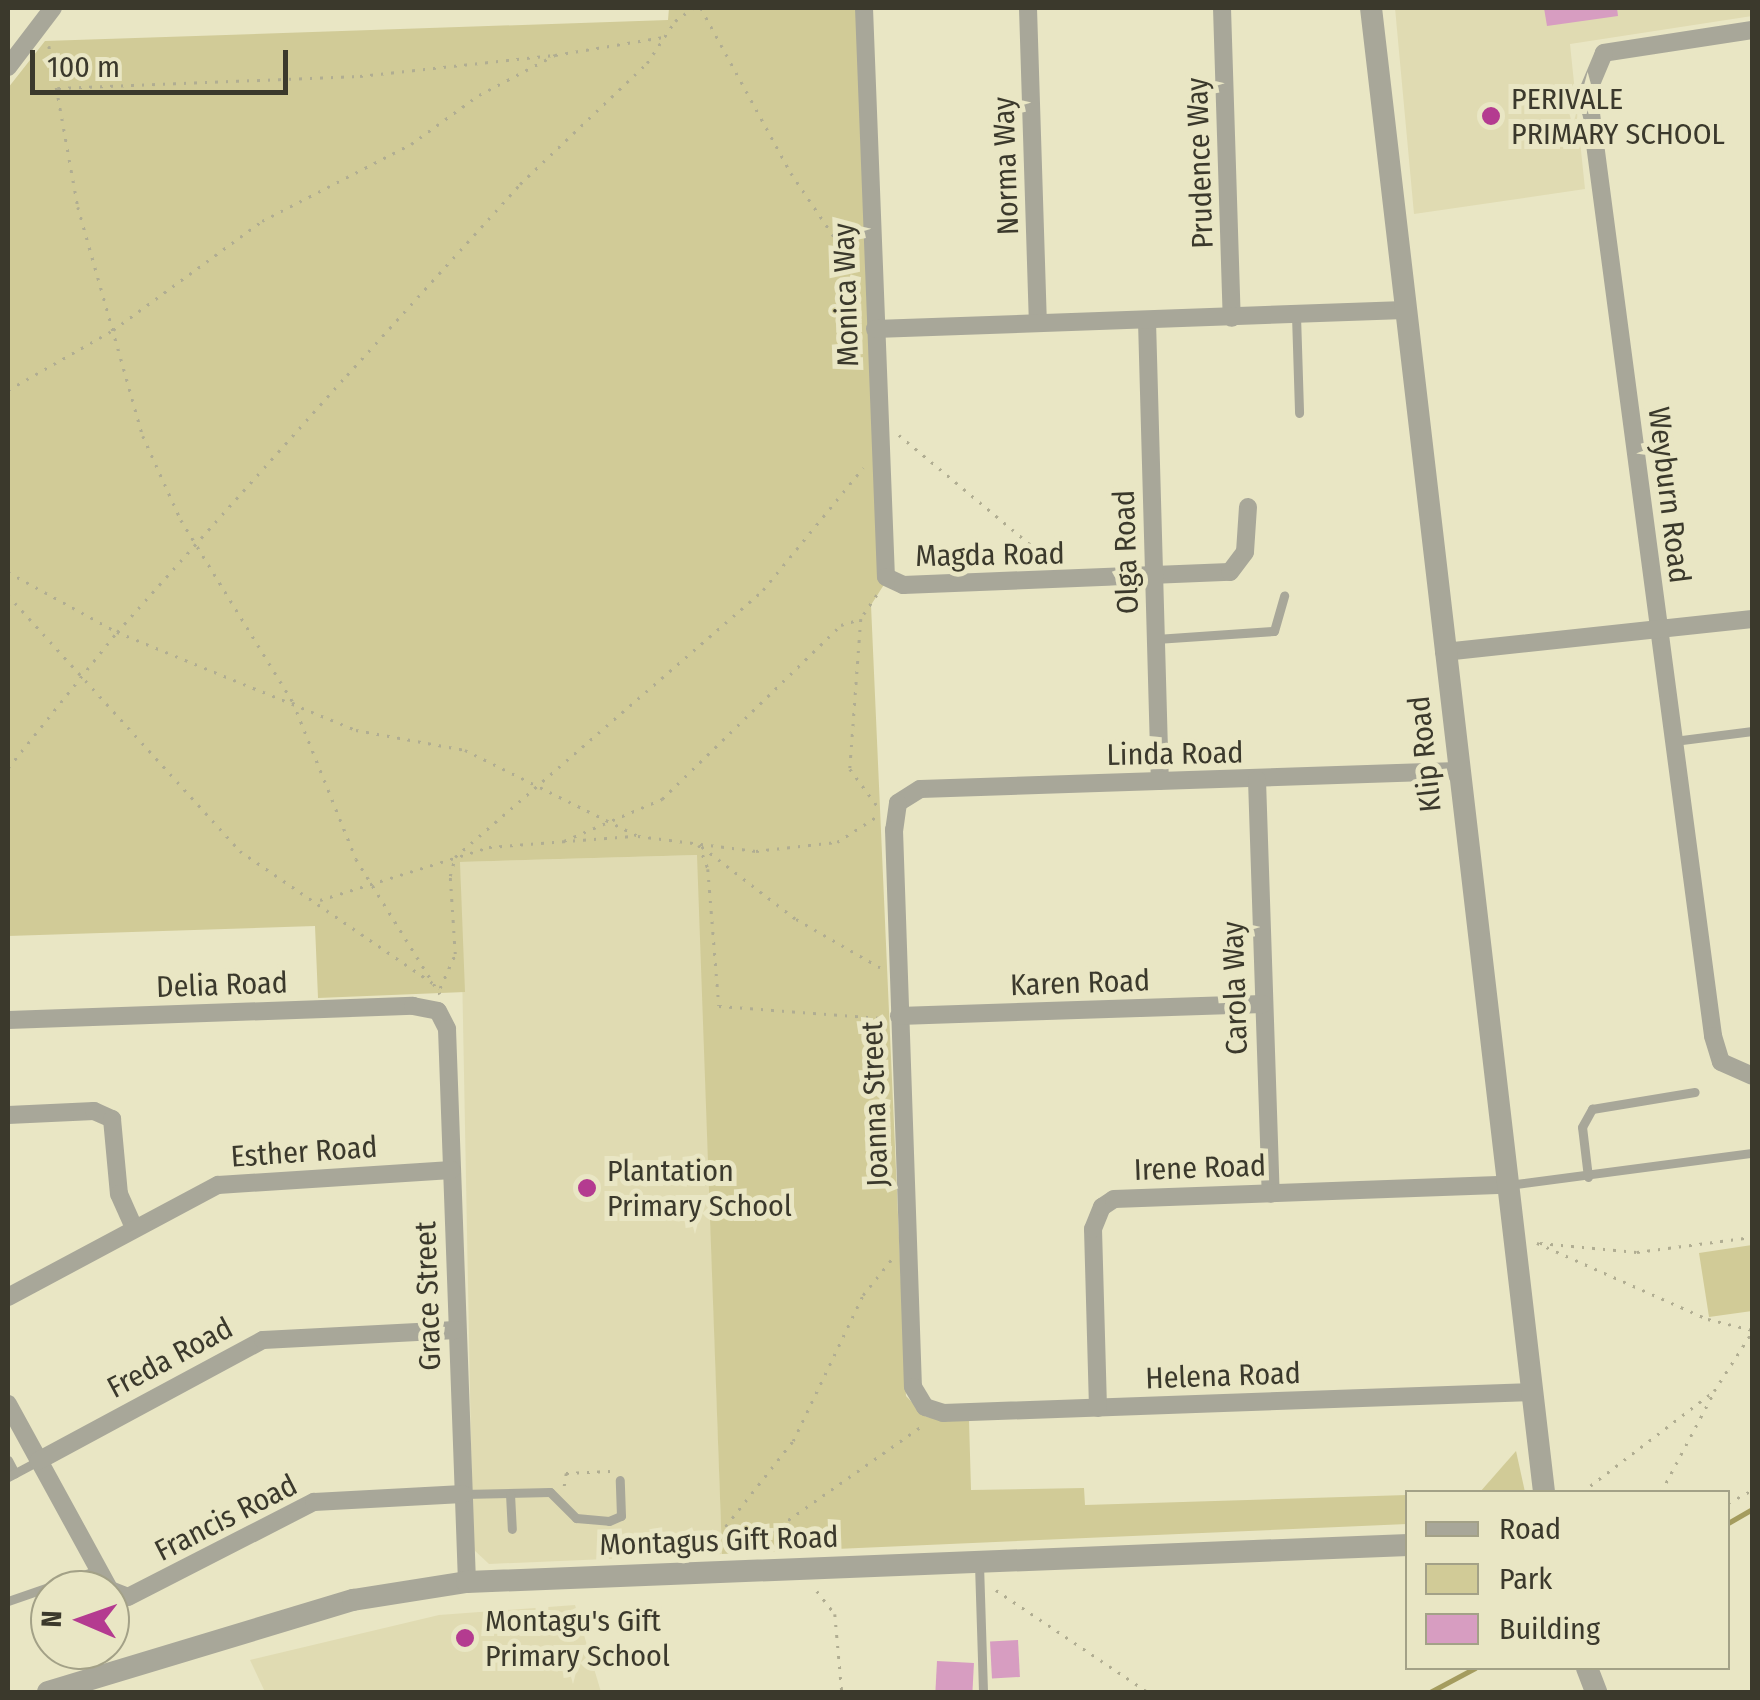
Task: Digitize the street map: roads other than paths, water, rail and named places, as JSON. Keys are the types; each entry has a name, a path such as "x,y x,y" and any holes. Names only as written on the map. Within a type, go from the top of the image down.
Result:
{"street":[{"path":"8,67 54,8"},
{"name":"Monica Way","path":"864,8 882,570 888,579"},
{"name":"Norma Way","path":"1028,8 1038,323"},
{"name":"Prudence Way","path":"1222,8 1232,318"},
{"name":"Klip Road","path":"1370,8 1544,1490"},
{"name":"Weyburn Road","path":"1752,30 1623,46 1604,52 1590,74 1658,627 1716,1053 1728,1067 1752,1076"},
{"path":"875,329 1405,310"},
{"name":"Olga Road","path":"1146,321 1160,782"},
{"name":"Magda Road","path":"888,579 903,586 1230,572 1246,552 1248,507"},
{"path":"1444,652 1752,619"},
{"name":"Linda Road","path":"898,803 920,789 1457,771"},
{"name":"Carola Way","path":"1257,780 1271,1194"},
{"name":"Joanna Street","path":"898,803 898,978 907,1238 913,1386 920,1402"},
{"name":"Karen Road","path":"899,1016 1262,1004"},
{"name":"Delia Road","path":"8,1020 412,1006 438,1010"},
{"name":"Grace Street","path":"438,1010 447,1029 466,1582"},
{"path":"8,1115 94,1111 112,1119 119,1194 134,1227"},
{"name":"Esther Road","path":"8,1297 134,1227 231,1182 452,1170"},
{"name":"Irene Road","path":"1098,1408 1093,1229 1102,1207 1128,1196 1505,1185"},
{"name":"Freda Road","path":"38,1460 263,1340 456,1330"},
{"name":"Helena Road","path":"920,1402 943,1413 1530,1392"},
{"name":"Francis Road","path":"8,1404 98,1570"},
{"name":"Francis Road","path":"130,1594 138,1595 314,1502 463,1494"},
{"name":"Montagus Gift Road","path":"48,1692 352,1600 466,1582 979,1571 1405,1545"}],"lane":[{"path":"1296,315 1299,413"},
{"path":"1156,639 1274,631 1284,595"},
{"path":"1674,742 1752,732"},
{"path":"1588,1177 1582,1127 1592,1109 1696,1092"},
{"path":"1505,1185 1752,1153"},
{"path":"8,1460 11,1475 38,1460"},
{"path":"463,1494 550,1492 563,1498 576,1518 609,1522 621,1516 620,1480"},
{"path":"510,1494 512,1529"},
{"path":"979,1571 983,1692"}],"waterway":[{"path":"1730,1522 1752,1509"},
{"path":"1430,1692 1471,1670"}],"place":[{"name":"PERIVALE PRIMARY SCHOOL","path":"1491,116"},
{"name":"Plantation Primary School","path":"587,1188"},
{"name":"Montagu's Gift Primary School","path":"465,1638"}]}
